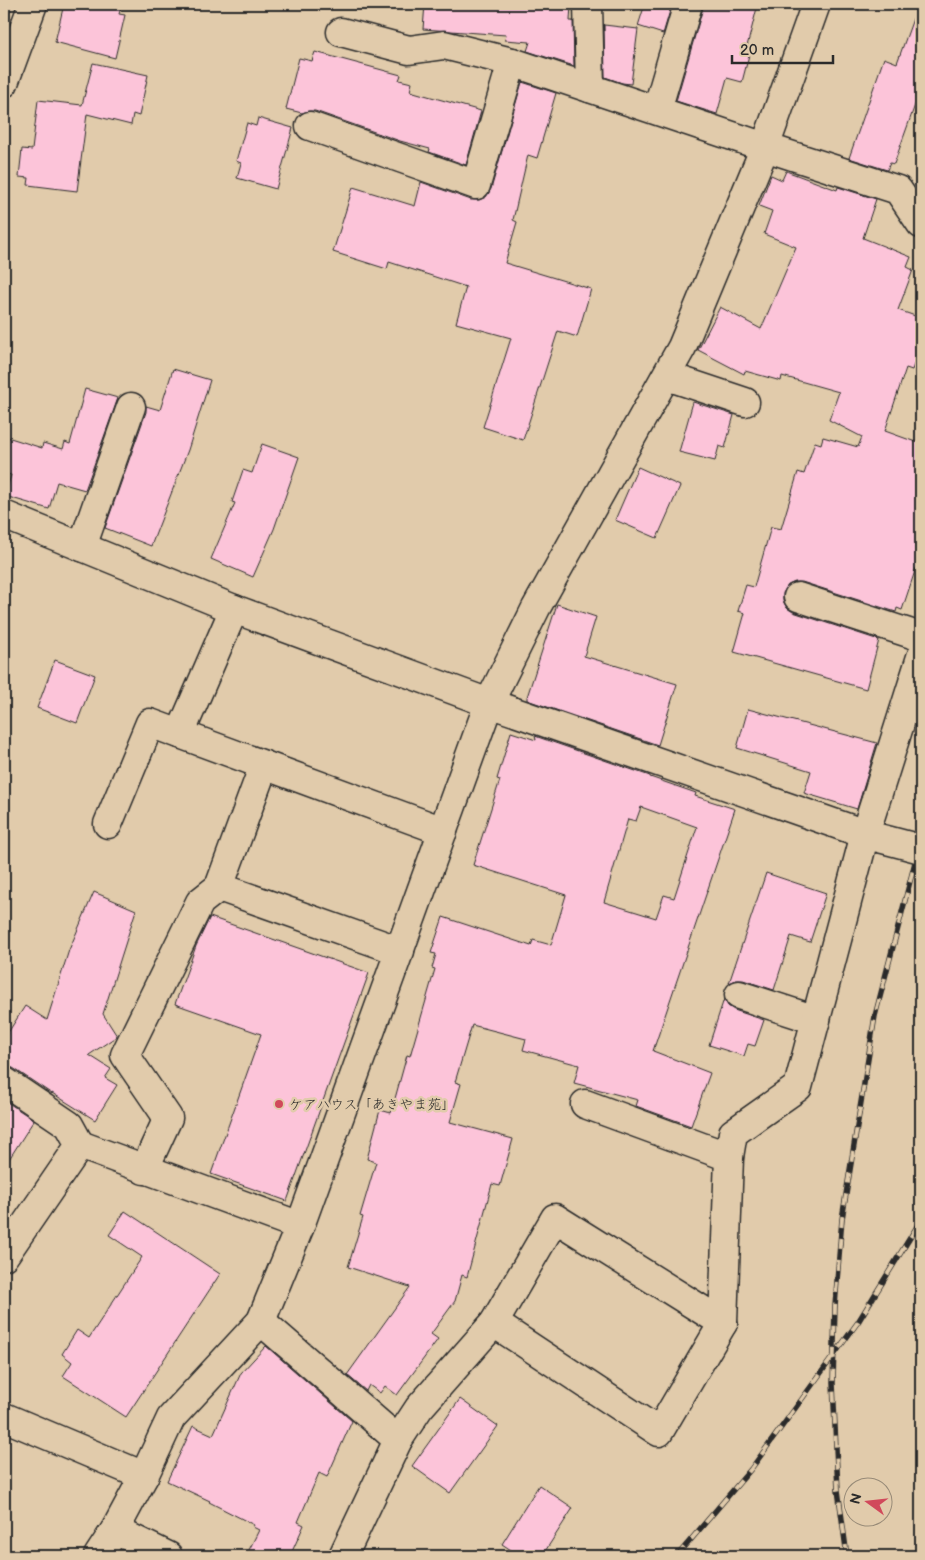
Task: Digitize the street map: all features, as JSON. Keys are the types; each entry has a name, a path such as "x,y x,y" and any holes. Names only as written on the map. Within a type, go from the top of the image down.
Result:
{"street":[{"path":"4,82 33,4"},
{"path":"588,4 590,88"},
{"path":"657,110 688,4"},
{"path":"98,1556 115,1530 144,1476 171,1418 261,1321 300,1226 489,704 536,608 682,347 765,147 816,4"},
{"path":"341,32 409,50 444,45 512,62 657,110 898,190 921,224"},
{"path":"310,126 476,185 512,62"},
{"path":"667,376 745,402"},
{"path":"82,547 131,407"},
{"path":"4,515 234,609 489,704 872,836 921,849"},
{"path":"798,597 921,637"},
{"path":"180,734 234,609"},
{"path":"494,1323 659,1432 723,1323 729,1157 734,1133 798,1087 816,1020 872,836 921,657"},
{"path":"108,824 150,723 443,831"},
{"path":"144,1170 168,1118 125,1055 200,902 219,887 264,765"},
{"path":"219,887 400,951"},
{"path":"739,995 816,1020"},
{"path":"4,1081 69,1126 80,1145 300,1226"},
{"path":"585,1104 729,1157"},
{"path":"4,1256 80,1145"},
{"path":"343,1556 398,1440 419,1408 494,1323 554,1218 723,1323"},
{"path":"261,1321 398,1440"},
{"path":"4,1417 144,1476"},
{"path":"115,1530 168,1556"}],"building":[{"path":"64,4 122,4 119,14 125,15 115,58 55,42"},
{"path":"425,4 571,4 570,21 573,21 574,66 527,51 530,42 505,40 506,35 423,29"},
{"path":"645,4 672,4 663,34 638,26"},
{"path":"703,4 758,4 746,50 750,51 742,82 727,78 717,114 676,101"},
{"path":"918,5 921,6 921,88 894,164 890,163 887,170 849,158 884,58 897,63"},
{"path":"604,25 638,29 631,84 605,77"},
{"path":"315,52 401,75 399,80 412,83 410,91 481,111 466,165 429,152 430,149 400,141 315,111 302,113 286,109 299,58 312,61"},
{"path":"93,63 148,75 139,116 133,114 131,125 87,114 77,191 28,185 29,178 19,177 22,149 32,150 38,100 82,105"},
{"path":"522,82 556,93 537,158 528,155 513,220 517,222 505,263 591,289 577,337 558,331 523,440 483,427 511,338 456,323 466,287 389,262 387,269 333,252 353,187 415,206 421,182 471,200 479,200 486,197 491,189"},
{"path":"258,118 293,128 276,189 237,178 241,163 236,161 247,123 256,126"},
{"path":"786,171 837,190 838,187 876,199 863,238 911,257 907,267 913,270 898,310 921,318 921,345 912,370 906,368 885,431 921,444 921,569 916,568 902,610 897,608 896,612 802,582 788,585 783,593 783,601 787,608 793,612 879,640 866,689 734,652 745,613 738,611 746,585 754,587 771,527 781,529 798,472 804,474 815,442 821,444 823,437 858,447 862,437 829,420 839,392 782,376 781,381 745,371 744,374 698,350 720,307 761,329 796,247 764,234 772,211 759,206 771,175 782,180"},
{"path":"173,369 210,380 188,450 151,546 105,528 146,412 146,406 160,410"},
{"path":"85,389 118,398 85,490 57,482 49,509 5,496 11,475 4,473 4,436 42,448 43,443 63,449 65,442 70,444"},
{"path":"693,402 734,415 725,448 719,446 715,461 679,452"},
{"path":"262,444 299,457 274,529 253,577 211,559 235,503 232,502 243,470 252,473"},
{"path":"638,467 680,486 657,538 615,520"},
{"path":"557,604 596,617 584,656 677,684 658,745 527,700"},
{"path":"55,660 95,675 77,723 37,708"},
{"path":"748,709 877,743 857,809 804,793 811,771 737,748"},
{"path":"511,732 536,740 535,736 650,776 696,793 695,796 735,809 653,1051 710,1073 691,1126 636,1106 638,1100 574,1083 579,1065 523,1050 526,1039 472,1025 455,1082 461,1084 450,1122 513,1139 500,1186 492,1184 467,1277 462,1275 455,1301 431,1334 438,1339 397,1395 385,1386 380,1393 369,1385 366,1391 347,1375 410,1287 348,1267 363,1217 360,1216 376,1162 367,1159 380,1110 391,1113 407,1055 410,1056 435,969 432,968 436,954 431,953 443,917 531,946 533,940 551,945 566,895 473,865 500,780 497,779","holes":["641,807 697,827 674,898 664,895 656,918 604,902 628,819 636,821"]},
{"path":"766,873 826,893 810,942 791,936 774,990 743,980 729,983"},
{"path":"94,892 136,910 103,1014 117,1036 89,1055 111,1069 105,1078 117,1085 95,1120 13,1068 4,1066 4,1039 25,1006 47,1020 69,950"},
{"name":"ケアハウス「あきやま苑」","path":"210,917 369,973 287,1201 211,1174 261,1034 175,1004 196,946"},
{"path":"724,999 728,1006 734,1010 764,1020 755,1046 748,1044 744,1056 709,1045"},
{"path":"4,1100 34,1120 4,1167"},
{"path":"125,1211 220,1274 126,1417 63,1376 72,1362 62,1354 77,1330 89,1338 142,1257 109,1235"},
{"path":"266,1346 352,1421 327,1477 319,1473 298,1522 304,1525 290,1556 246,1556 259,1530 253,1527 254,1525 210,1501 167,1481 193,1426 213,1435 241,1373"},
{"path":"460,1399 498,1426 450,1493 412,1466"},
{"path":"539,1485 573,1508 542,1556 520,1556 502,1544"}],"railway":[{"path":"847,1556 838,1490 833,1383 835,1306 842,1219 875,1016 921,839"},
{"path":"677,1556 751,1469 858,1322 921,1220"}],"place":[{"name":"ケアハウス「あきやま苑」","path":"279,1104"}]}
